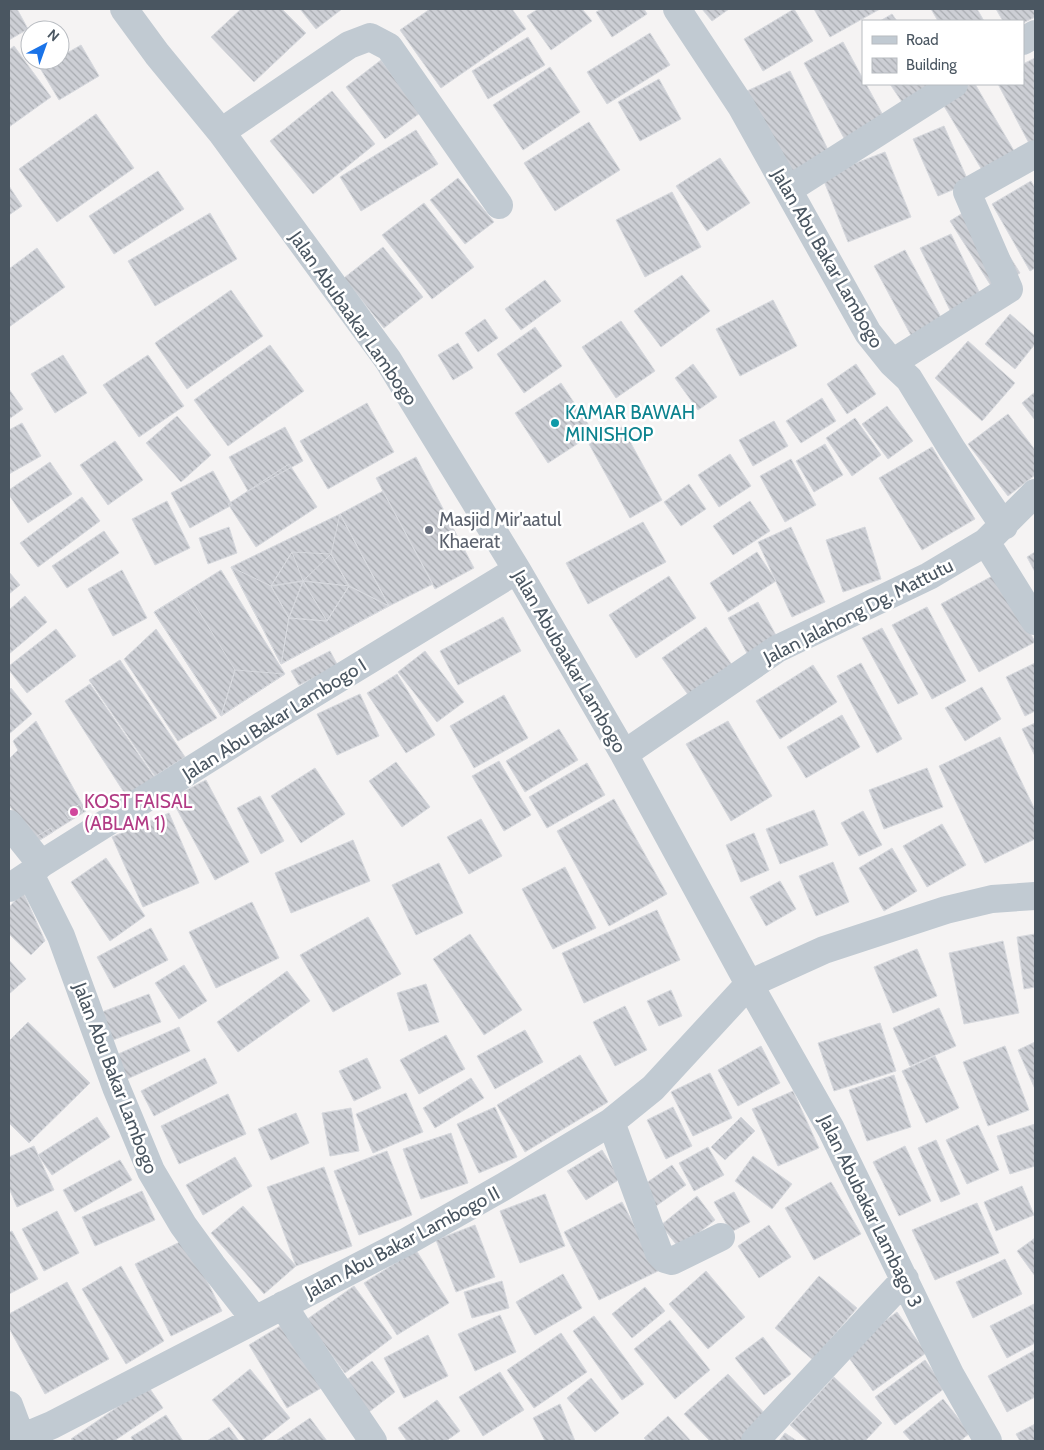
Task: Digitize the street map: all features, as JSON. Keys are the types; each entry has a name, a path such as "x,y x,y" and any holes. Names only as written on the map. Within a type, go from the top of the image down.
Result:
{"street":[{"name":"Jalan Abubaakar Lambogo","path":"124,9 157,54 221,132 388,360 517,570 624,754 749,984"},
{"name":"Jalan Abu Bakar Lambogo","path":"677,9 741,106 868,333 892,363 909,379 952,449 995,534 1035,621"},
{"path":"1024,40 1035,34"},
{"path":"221,132 349,45 370,37 388,47 500,206"},
{"path":"788,190 952,85"},
{"path":"892,363 1009,289 967,192 1035,154"},
{"name":"Jalan Jalahong Dg. Mattutu","path":"624,754 778,649 929,576 995,534 1035,493"},
{"name":"Jalan Abu Bakar Lambogo I","path":"26,876 248,734 517,570"},
{"name":"Jalan Abu Bakar Lambogo","path":"9,824 26,876 61,936 116,1087 151,1171 183,1225 255,1320"},
{"path":"749,984 824,950 946,910 992,899 1035,896"},
{"name":"Jalan Abu Bakar Lambogo II","path":"18,1439 55,1433 255,1320 414,1238 611,1122 653,1088 749,984"},
{"name":"Jalan Abubakar Lambago 3","path":"749,984 831,1128 951,1376 988,1441"},
{"path":"611,1122 659,1252 665,1259 672,1261 721,1237"},
{"path":"755,1441 905,1278"},
{"path":"284,1305 314,1354 373,1441"},
{"path":"9,1406 18,1439"}],"building":[{"path":"9,9 17,9 23,20 20,20 20,34 9,40"},
{"path":"241,9 282,9 306,33 254,82 211,37"},
{"path":"300,9 342,9 316,29"},
{"path":"430,9 512,9 526,29 441,88 400,30"},
{"path":"538,9 582,9 592,21 551,50 527,16"},
{"path":"602,9 644,9 647,14 612,37 596,12"},
{"path":"702,9 729,9 712,21"},
{"path":"794,9 813,41 763,71 744,39"},
{"path":"814,9 880,9 830,37"},
{"path":"931,9 977,9 983,20 937,20"},
{"path":"996,9 1035,9 1035,17 1024,22 1024,20 1002,20"},
{"path":"892,14 896,20 882,20"},
{"path":"650,33 670,65 607,104 587,72"},
{"path":"528,37 545,65 488,99 472,71"},
{"path":"843,42 862,77 862,85 867,85 885,119 845,140 804,63"},
{"path":"81,45 99,76 59,100 41,70 70,70 70,51"},
{"path":"14,46 20,54 20,70 31,70 51,97 9,127 9,50"},
{"path":"1035,58 1035,147 1032,149 999,85 1024,85 1024,64"},
{"path":"381,60 420,113 385,139 346,87"},
{"path":"550,67 580,112 523,150 493,105"},
{"path":"790,71 830,154 787,174 747,91"},
{"path":"659,79 681,119 640,141 618,102"},
{"path":"891,85 928,85 902,102"},
{"path":"969,85 976,85 1017,156 985,175 941,101"},
{"path":"332,91 375,144 313,194 270,141"},
{"path":"96,114 134,168 57,222 19,169"},
{"path":"589,122 620,170 555,211 524,163"},
{"path":"944,126 969,183 938,196 913,139"},
{"path":"416,130 438,164 361,211 340,177"},
{"path":"885,152 911,217 848,242 822,176"},
{"path":"720,158 750,203 707,231 676,186"},
{"path":"158,171 184,209 114,254 89,216"},
{"path":"458,178 494,222 465,244 430,200"},
{"path":"1031,181 1035,188 1035,268 1030,271 992,204"},
{"path":"9,186 22,206 9,215"},
{"path":"672,192 701,247 645,277 616,220"},
{"path":"424,203 474,267 432,299 382,235"},
{"path":"977,204 1020,273 993,289 950,221"},
{"path":"210,213 237,259 155,306 128,261"},
{"path":"951,234 990,314 959,329 920,248"},
{"path":"383,247 423,297 384,328 344,278"},
{"path":"37,248 65,287 9,327 9,269"},
{"path":"905,250 945,325 914,341 874,266"},
{"path":"682,275 710,311 661,347 634,311"},
{"path":"545,280 561,301 521,330 505,309"},
{"path":"231,290 263,336 187,389 155,343"},
{"path":"773,300 797,346 740,376 716,329"},
{"path":"1010,314 1035,336 1035,344 1015,369 985,344"},
{"path":"485,319 498,338 478,352 465,333"},
{"path":"621,321 655,371 616,398 582,347"},
{"path":"535,327 562,366 524,393 497,354"},
{"path":"968,341 1015,383 982,421 935,378"},
{"path":"458,343 473,368 453,380 438,355"},
{"path":"270,345 304,391 228,446 194,400"},
{"path":"63,355 87,393 55,413 31,374"},
{"path":"148,355 184,406 139,437 103,385"},
{"path":"693,364 717,397 698,410 675,378"},
{"path":"856,364 876,394 847,414 827,384"},
{"name":"KAMAR BAWAH MINISHOP","path":"561,383 594,433 548,463 515,413"},
{"path":"9,389 23,409 9,419"},
{"path":"1035,392 1035,420 1022,403"},
{"path":"822,398 836,421 801,443 786,421"},
{"path":"367,403 394,452 328,489 300,441"},
{"path":"887,406 913,441 888,459 862,424"},
{"path":"1008,414 1035,450 1035,475 1008,496 968,444"},
{"path":"177,416 211,455 181,482 146,443"},
{"path":"855,418 881,455 852,476 826,438"},
{"path":"774,421 788,446 753,466 739,440"},
{"path":"22,423 41,456 9,474 9,430"},
{"path":"285,427 303,461 248,491 229,457"},
{"path":"622,427 662,500 630,518 589,444"},
{"path":"115,441 143,480 108,505 80,465"},
{"path":"825,444 843,475 814,492 796,461"},
{"path":"932,447 975,519 922,550 879,478"},
{"path":"730,454 751,486 719,507 698,475"},
{"name":"Masjid Mir'aatul Khaerat","path":"416,457 474,568 435,589 376,478"},
{"path":"791,459 816,505 785,522 760,476"},
{"path":"50,462 72,494 28,523 9,495 9,490"},
{"path":"289,464 317,507 256,547 228,504"},
{"path":"213,471 232,505 190,528 171,493"},
{"path":"689,484 706,509 681,526 664,502"},
{"path":"383,491 433,584 389,606 340,514"},
{"path":"82,497 100,521 38,567 20,543"},
{"path":"167,501 190,548 155,565 132,519"},
{"path":"750,501 770,531 733,555 713,526"},
{"path":"340,514 389,606 281,664 231,567"},
{"path":"340,514 389,606 349,586 331,554"},
{"path":"643,522 666,562 588,604 566,563"},
{"path":"229,527 237,553 208,564 199,538"},
{"path":"791,527 825,602 792,617 758,542"},
{"path":"865,527 881,579 843,592 826,540"},
{"path":"104,531 119,553 67,588 52,566"},
{"path":"292,552 331,554 349,586 327,621 289,618 271,586"},
{"path":"292,552 303,581 271,586 282,568"},
{"path":"757,552 776,581 728,612 710,583"},
{"path":"1035,552 1035,572 1027,557"},
{"path":"331,554 349,586 303,581"},
{"path":"231,567 271,586 289,618 281,664"},
{"path":"122,570 147,618 113,636 88,589"},
{"path":"221,570 285,674 221,716 154,612"},
{"path":"9,572 20,585 9,594"},
{"path":"998,573 1035,642 979,672 941,604"},
{"path":"669,576 696,618 636,658 609,615"},
{"path":"303,581 349,586 327,621"},
{"path":"303,581 289,618 271,586"},
{"path":"303,581 327,621 289,618"},
{"path":"349,586 389,606 281,664 289,618 327,621"},
{"path":"187,592 235,670 221,716 154,612"},
{"path":"25,596 47,622 9,654 9,610"},
{"path":"758,602 778,639 748,655 728,618"},
{"path":"927,607 966,681 932,699 892,625"},
{"path":"503,617 521,651 458,685 440,651"},
{"path":"706,627 732,665 689,696 662,658"},
{"path":"882,628 918,694 898,704 862,638"},
{"path":"56,629 76,656 27,693 9,670 9,666"},
{"path":"156,629 217,718 178,741 124,659"},
{"path":"330,651 338,666 299,685 291,671"},
{"path":"425,651 464,702 437,722 398,672"},
{"path":"120,660 185,757 155,776 89,680"},
{"path":"861,663 902,739 877,753 837,676"},
{"path":"1035,663 1035,711 1025,716 1006,677"},
{"path":"813,665 837,702 780,739 756,701"},
{"path":"235,670 285,674 221,716"},
{"path":"397,674 435,735 406,753 367,693"},
{"path":"90,684 155,778 127,797 65,701"},
{"path":"982,687 1001,719 965,741 945,708"},
{"path":"11,688 32,714 9,734 9,690"},
{"path":"360,694 379,736 337,755 317,714"},
{"path":"504,695 528,738 474,768 450,726"},
{"path":"842,715 860,747 806,778 787,747"},
{"path":"36,721 86,811 35,843 9,805 9,756 10,758 18,750 13,741"},
{"path":"728,721 772,796 731,821 686,744"},
{"path":"1035,723 1035,756 1022,729"},
{"path":"559,729 578,760 525,792 506,761"},
{"path":"1000,737 1035,810 1035,839 985,863 939,766"},
{"path":"499,761 531,815 504,831 472,776"},
{"path":"396,762 430,807 402,827 369,781"},
{"path":"587,763 605,795 547,828 529,797"},
{"path":"315,768 345,814 301,843 271,796"},
{"path":"927,768 943,807 884,829 869,790"},
{"path":"206,780 249,862 215,880 171,798"},
{"path":"260,796 284,841 261,854 237,808"},
{"path":"614,799 667,894 609,926 557,831"},
{"name":"KOST FAISAL (ABLAM 1)","path":"80,804 83,811 69,819 65,813"},
{"path":"814,810 828,845 780,864 766,829"},
{"path":"863,811 882,845 859,856 841,823"},
{"path":"169,813 199,883 143,907 112,837"},
{"path":"481,819 502,856 469,874 447,837"},
{"path":"942,824 966,865 927,887 903,846"},
{"path":"51,828 53,832 35,843 32,839"},
{"path":"754,833 769,870 741,882 726,845"},
{"path":"353,840 370,881 291,913 275,873"},
{"path":"892,848 917,891 884,911 859,868"},
{"path":"106,858 145,916 110,941 71,882"},
{"path":"833,862 849,902 816,916 799,876"},
{"path":"439,863 463,913 416,935 392,885"},
{"path":"565,867 596,928 553,949 522,889"},
{"path":"780,881 796,909 766,926 750,897"},
{"path":"23,892 45,941 31,955 9,934 9,907"},
{"path":"252,902 279,958 216,988 189,932"},
{"path":"657,910 680,960 584,1003 562,953"},
{"path":"368,917 401,974 333,1012 300,955"},
{"path":"151,928 168,960 114,988 97,957"},
{"path":"470,934 522,1010 484,1035 433,959"},
{"path":"1035,934 1035,987 1024,989 1017,937"},
{"path":"1003,941 1019,1013 964,1024 949,953"},
{"path":"917,949 937,996 893,1013 874,967"},
{"path":"9,960 26,979 9,994"},
{"path":"184,965 207,1001 179,1019 155,983"},
{"path":"287,971 310,1001 238,1052 217,1022"},
{"path":"426,984 439,1022 409,1031 397,993"},
{"path":"671,990 682,1016 659,1026 647,1001"},
{"path":"149,994 161,1022 113,1040 102,1012"},
{"path":"625,1006 647,1050 615,1066 593,1022"},
{"path":"939,1008 956,1046 910,1066 893,1028"},
{"path":"28,1022 90,1083 29,1143 9,1123 9,1041"},
{"path":"880,1023 896,1071 834,1091 818,1043"},
{"path":"179,1027 190,1051 127,1079 116,1055"},
{"path":"525,1030 543,1062 495,1089 477,1056"},
{"path":"446,1035 465,1069 419,1094 400,1060"},
{"path":"1035,1042 1035,1089 1018,1050"},
{"path":"761,1046 780,1083 738,1106 718,1070"},
{"path":"1005,1046 1029,1110 988,1126 963,1062"},
{"path":"580,1055 608,1102 525,1152 497,1105"},
{"path":"935,1056 959,1108 926,1123 902,1071"},
{"path":"205,1058 217,1083 154,1116 141,1091"},
{"path":"367,1058 381,1088 354,1101 339,1071"},
{"path":"710,1073 732,1118 693,1136 671,1092"},
{"path":"894,1075 911,1127 867,1141 849,1090"},
{"path":"471,1078 484,1098 435,1128 423,1108"},
{"path":"793,1091 819,1148 778,1166 752,1109"},
{"path":"406,1093 423,1132 373,1153 356,1114"},
{"path":"228,1094 246,1134 179,1164 161,1126"},
{"path":"495,1107 517,1157 479,1173 457,1124"},
{"path":"673,1107 692,1146 666,1159 647,1120"},
{"path":"351,1108 359,1151 330,1156 322,1113"},
{"path":"296,1113 309,1143 271,1160 258,1129"},
{"path":"97,1117 110,1137 52,1175 38,1155"},
{"path":"741,1117 755,1131 725,1160 711,1147"},
{"path":"1035,1124 1035,1166 1010,1174 997,1136"},
{"path":"978,1125 999,1170 967,1184 946,1140"},
{"path":"451,1133 468,1183 421,1199 403,1149"},
{"path":"936,1140 960,1194 941,1202 918,1148"},
{"path":"34,1146 54,1190 17,1207 9,1188 9,1157"},
{"path":"905,1146 931,1201 899,1216 873,1162"},
{"path":"708,1147 724,1175 694,1191 679,1163"},
{"path":"602,1150 620,1179 586,1200 567,1171"},
{"path":"387,1151 412,1215 359,1235 334,1171"},
{"path":"753,1156 792,1184 772,1209 735,1181"},
{"path":"235,1157 252,1186 203,1215 186,1185"},
{"path":"120,1160 132,1180 75,1212 63,1190"},
{"path":"672,1165 686,1185 656,1206 642,1186"},
{"path":"324,1167 352,1246 296,1266 267,1187"},
{"path":"831,1182 861,1234 814,1260 785,1208"},
{"path":"1022,1186 1034,1215 996,1231 984,1202"},
{"path":"142,1191 155,1220 95,1246 82,1217"},
{"path":"734,1192 750,1222 731,1232 714,1202"},
{"path":"545,1194 565,1246 520,1263 500,1211"},
{"path":"697,1196 715,1220 679,1248 661,1225"},
{"path":"622,1202 658,1271 599,1300 564,1232"},
{"path":"977,1203 999,1253 935,1280 912,1230"},
{"path":"243,1206 296,1266 264,1294 211,1233"},
{"path":"57,1211 79,1253 44,1271 22,1229"},
{"path":"475,1225 495,1277 456,1292 436,1240"},
{"path":"769,1225 791,1257 759,1278 738,1246"},
{"path":"12,1231 38,1279 9,1294 9,1232"},
{"path":"1035,1238 1035,1276 1017,1251"},
{"path":"186,1239 222,1311 171,1336 135,1264"},
{"path":"416,1250 449,1303 397,1335 364,1283"},
{"path":"1005,1259 1022,1294 973,1318 956,1282"},
{"path":"121,1266 164,1341 126,1364 82,1289"},
{"path":"706,1271 745,1317 708,1349 669,1304"},
{"path":"563,1274 582,1308 535,1335 516,1302"},
{"path":"819,1276 857,1308 813,1360 775,1328"},
{"path":"502,1281 509,1308 472,1318 464,1292"},
{"path":"67,1282 109,1359 45,1394 9,1328 9,1314"},
{"path":"354,1286 392,1338 345,1373 306,1320"},
{"path":"645,1287 665,1311 632,1338 612,1314"},
{"path":"1034,1304 1035,1343 1007,1358 990,1326"},
{"path":"897,1312 926,1353 873,1391 844,1351"},
{"path":"500,1315 516,1352 475,1371 458,1334"},
{"path":"594,1316 644,1384 622,1400 573,1331"},
{"path":"670,1320 710,1370 675,1399 634,1349"},
{"path":"285,1323 323,1387 287,1408 249,1345"},
{"path":"561,1333 587,1372 534,1408 507,1370"},
{"path":"428,1335 448,1376 404,1398 384,1358"},
{"path":"763,1337 791,1374 764,1395 735,1358"},
{"path":"1035,1350 1035,1397 1007,1412 988,1376"},
{"path":"925,1360 945,1388 895,1425 875,1397"},
{"path":"372,1361 395,1392 365,1415 342,1383"},
{"path":"250,1369 290,1418 261,1441 246,1441 212,1400"},
{"path":"500,1372 524,1410 483,1436 459,1397"},
{"path":"728,1374 768,1417 742,1441 710,1441 684,1414"},
{"path":"834,1377 882,1423 865,1441 808,1441 790,1425"},
{"path":"591,1378 619,1413 595,1432 567,1398"},
{"path":"148,1386 163,1408 114,1441 73,1441 71,1439"},
{"path":"943,1399 970,1433 960,1441 911,1441 903,1432"},
{"path":"437,1400 460,1431 446,1441 407,1441 398,1428"},
{"path":"560,1404 575,1441 545,1441 533,1418"},
{"path":"166,1415 183,1441 133,1441 131,1437"},
{"path":"668,1416 691,1441 647,1441 644,1438"},
{"path":"310,1418 327,1441 276,1441"},
{"path":"1035,1424 1035,1441 1020,1441 1016,1434"},
{"path":"229,1427 239,1441 207,1441"},
{"path":"785,1433 797,1441 779,1441"}],"place":[{"name":"KAMAR BAWAH MINISHOP","path":"555,423"},
{"name":"Masjid Mir'aatul Khaerat","path":"429,530"},
{"name":"KOST FAISAL (ABLAM 1)","path":"74,812"}]}
